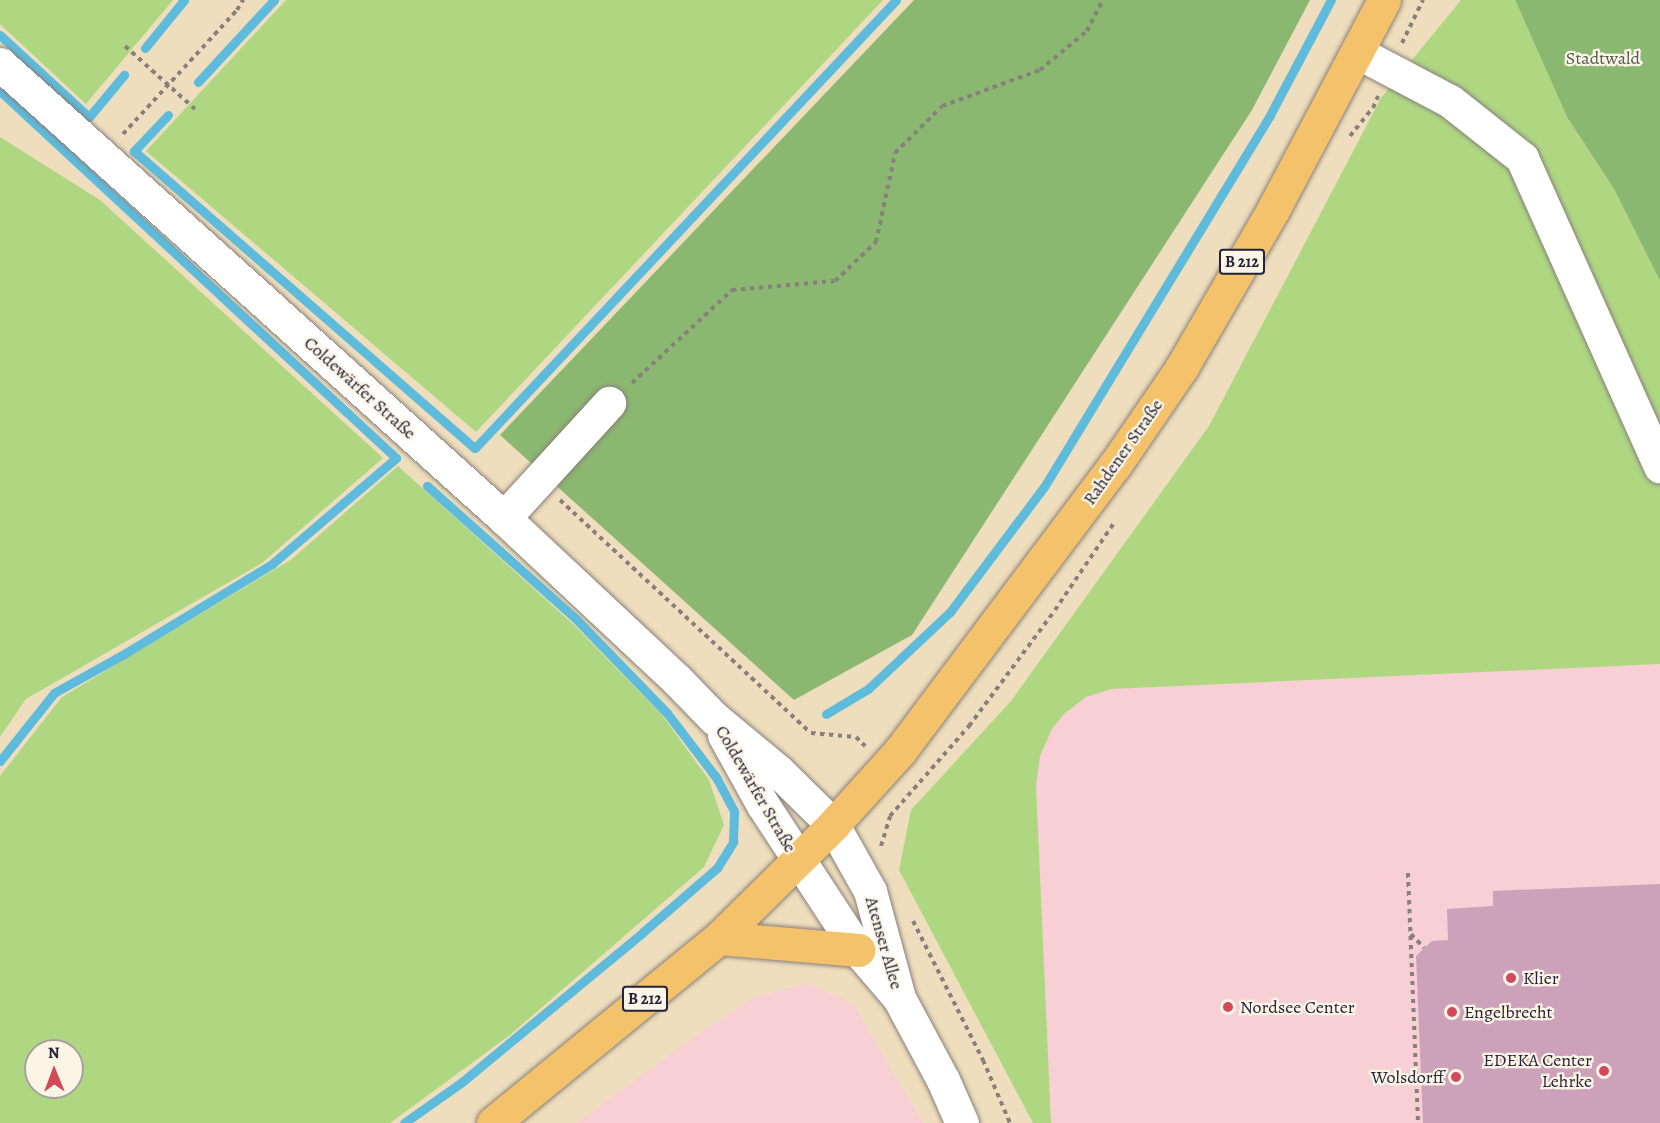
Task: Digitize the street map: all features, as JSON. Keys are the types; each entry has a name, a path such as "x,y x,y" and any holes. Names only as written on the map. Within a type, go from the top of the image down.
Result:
{"main road":[{"name":"Rahdener Straße","path":"798,860 834,825 886,766 982,645 1115,465 1182,367 1274,208 1384,0"},
{"name":"B 212","path":"493,1123 719,938 798,860"},
{"path":"719,938 858,950"}],"street":[{"path":"1357,52 1450,100 1522,158 1660,466"},
{"name":"Coldewärfer Straße","path":"0,64 504,518 677,680 714,718 778,771 834,825"},
{"path":"504,518 609,403"},
{"name":"Coldewärfer Straße","path":"714,718 763,805 798,860"},
{"name":"Atenser Allee","path":"834,825 870,891 899,998"},
{"name":"Atenser Allee","path":"798,860 858,950 899,998 943,1080 962,1123"}],"path":[{"path":"103,156 237,10 243,0"},
{"path":"609,403 732,291 834,281 876,242 895,153 942,106 1040,70 1087,31 1103,0"},
{"path":"125,46 195,109"},
{"path":"539,480 812,733 856,737 912,789 890,816 881,845 882,853"},
{"path":"1408,873 1418,1123"},
{"path":"909,914 983,1060 1010,1123"},
{"path":"1411,933 1424,948"}],"shaded area":[{"name":"Nordsee Center","path":"1660,664 1660,1123 1051,1123 1036,785 1040,756 1052,729 1064,714 1086,697 1111,689"},
{"path":"808,983 853,1004 923,1123 577,1123 704,1030 756,997"}],"green space":[{"path":"0,0 173,0 86,104 0,24"},
{"path":"286,0 883,0 476,432 146,151"},
{"path":"914,0 1310,0 1252,110 912,635 794,700 500,435"},
{"path":"1461,0 1515,0 1567,117 1614,189 1660,281 1660,664 1111,689 1086,697 1064,714 1052,729 1040,756 1036,785 1051,1123 1033,1123 899,870 911,810 1011,701 1209,426 1381,98"},
{"name":"Stadtwald","path":"1515,0 1660,0 1660,281 1614,189 1567,117"},
{"path":"0,137 100,200 383,458 262,563 26,699 0,737"},
{"path":"398,466 576,627 662,715 709,780 724,825 704,867 510,1035 390,1123 0,1123 0,776 62,697 292,559"}],"building":[{"path":"1660,884 1660,1123 1423,1123 1416,956 1432,941 1448,940 1447,909 1493,906 1493,891"}],"waterway":[{"path":"145,48 184,0"},
{"path":"198,82 274,0"},
{"path":"168,115 134,151 475,448 896,0"},
{"path":"826,714 868,689 950,612 1044,487 1270,115 1331,0"},
{"path":"0,35 89,117 124,75"},
{"path":"0,91 396,458 272,564 124,654 54,693 0,761"},
{"path":"404,1123 462,1082 643,932 717,868 733,842 734,811 715,776 667,713 576,619 427,486"}],"place":[{"name":"Klier","path":"1511,978"},
{"name":"Nordsee Center","path":"1228,1007"},
{"name":"Engelbrecht","path":"1452,1012"},
{"name":"EDEKA Center Lehrke","path":"1604,1071"},
{"name":"Wolsdorff","path":"1456,1077"}]}
